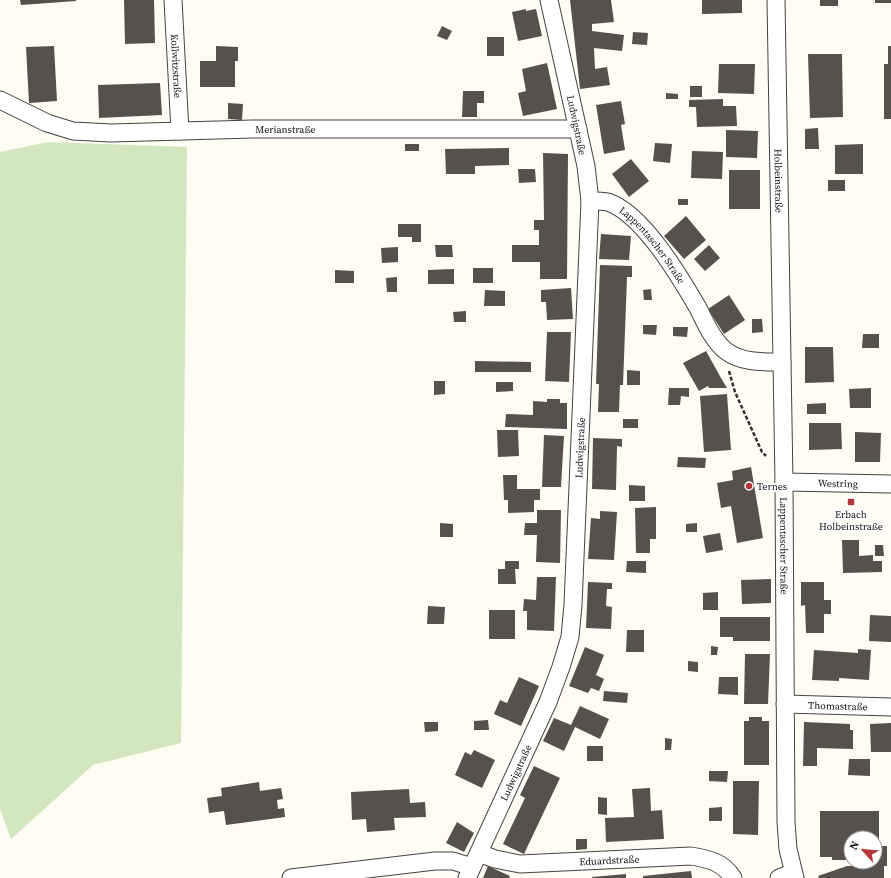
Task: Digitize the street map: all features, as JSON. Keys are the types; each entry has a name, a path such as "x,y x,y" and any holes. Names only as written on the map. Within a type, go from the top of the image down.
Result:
{"street":[{"name":"Kollwitzstraße","path":"173,0 180,131"},
{"name":"Ludwigstraße","path":"473,866 548,702 562,667 570,637 573,605 590,201 586,166 549,0"},
{"name":"Holbeinstraße","path":"776,0 782,362"},
{"name":"Merianstraße","path":"0,100 47,123 73,131 111,133 253,129 578,129"},
{"name":"Lappentascher Straße","path":"590,201 607,202 633,217 667,260 689,292 711,333 720,346 738,358 758,362 782,362 786,829 789,876"},
{"name":"Westring","path":"784,475 891,484"},
{"name":"Thomastraße","path":"785,704 891,707"},
{"name":"Eduardstraße","path":"291,878 435,861 453,862 473,866 495,859 520,864 691,856 705,858 719,863 728,869 733,878"}],"path":[{"path":"726,351 730,380 762,452 784,475"}],"green space":[{"path":"48,142 187,147 181,743 93,765 11,839 0,809 0,152"}],"building":[{"path":"20,0 76,0 76,1 21,5"},
{"path":"124,0 154,0 155,43 125,44"},
{"path":"570,0 611,0 614,22 592,24 592,31 624,35 622,51 594,48 595,69 607,67 610,85 580,89"},
{"path":"702,0 742,0 742,13 702,14"},
{"path":"820,0 838,0 838,6 820,6"},
{"path":"875,0 891,0 891,3 875,3"},
{"path":"526,9 526,11 536,9 542,36 518,41 512,12"},
{"path":"442,26 452,31 447,40 437,36"},
{"path":"633,32 648,33 647,45 632,44"},
{"path":"487,37 504,37 504,56 487,56"},
{"path":"54,46 57,101 29,103 26,47"},
{"path":"216,46 238,47 238,61 235,61 235,87 200,87 200,61 216,61"},
{"path":"888,46 891,46 891,119 884,119 884,64 888,64"},
{"path":"808,54 842,54 843,117 810,118"},
{"path":"547,63 557,109 523,116 518,93 526,91 522,69"},
{"path":"719,64 755,64 754,94 718,93"},
{"path":"160,83 162,115 99,118 98,85"},
{"path":"690,86 702,86 702,97 690,97"},
{"path":"463,91 484,91 484,103 477,103 477,117 462,117"},
{"path":"666,93 678,94 678,99 666,99"},
{"path":"723,99 723,106 736,106 737,126 697,127 696,107 689,107 689,100"},
{"path":"621,101 625,124 621,125 625,150 604,154 596,105"},
{"path":"228,103 243,104 242,120 228,119"},
{"path":"818,128 819,149 805,149 805,129"},
{"path":"726,130 758,131 757,158 726,157"},
{"path":"655,143 672,144 670,163 653,161"},
{"path":"405,144 419,144 419,151 405,151"},
{"path":"863,144 863,174 835,174 835,145"},
{"path":"509,148 509,165 475,166 475,174 446,174 445,149"},
{"path":"692,151 723,152 722,179 691,178"},
{"path":"543,153 568,154 567,279 540,279 540,262 512,262 512,245 539,245 539,230 534,230 534,220 544,220"},
{"path":"631,159 649,181 629,197 612,174"},
{"path":"518,169 535,169 536,182 519,183"},
{"path":"729,170 760,170 760,209 729,209"},
{"path":"828,180 845,180 845,191 828,191"},
{"path":"678,199 688,199 688,205 678,205"},
{"path":"686,216 706,240 684,259 664,236"},
{"path":"398,224 421,224 421,242 412,242 412,237 398,237"},
{"path":"601,234 631,236 629,260 599,259"},
{"path":"435,245 452,245 453,257 436,257"},
{"path":"709,245 720,258 705,271 694,259"},
{"path":"398,247 398,262 382,263 381,248"},
{"path":"600,265 632,266 632,277 627,277 623,385 620,385 619,412 598,412 599,384 596,384"},
{"path":"473,268 493,268 493,283 473,283"},
{"path":"454,269 454,284 428,284 428,270"},
{"path":"335,270 354,271 354,283 335,283"},
{"path":"397,277 397,292 387,292 386,278"},
{"path":"571,288 573,319 547,320 546,302 541,302 541,290"},
{"path":"651,289 652,300 644,300 643,290"},
{"path":"485,290 505,291 505,306 484,306"},
{"path":"729,295 745,320 724,334 708,309"},
{"path":"466,311 466,322 454,322 453,312"},
{"path":"752,319 762,319 763,332 752,333"},
{"path":"643,325 657,325 656,335 643,334"},
{"path":"673,327 688,327 687,337 673,336"},
{"path":"547,332 571,332 569,382 545,381"},
{"path":"863,334 879,334 879,348 862,348"},
{"path":"805,347 833,347 834,382 805,383"},
{"path":"706,351 727,388 709,388 708,386 699,391 683,363"},
{"path":"475,361 531,362 531,372 475,372"},
{"path":"627,370 640,371 640,385 627,385"},
{"path":"434,381 445,381 445,394 434,395"},
{"path":"496,382 513,382 513,391 496,392"},
{"path":"669,388 689,388 689,397 681,396 680,405 668,405"},
{"path":"871,388 871,408 850,408 849,389"},
{"path":"727,394 731,450 704,452 700,396"},
{"path":"547,399 560,399 560,403 567,403 567,429 505,427 506,414 533,415 533,401 547,402"},
{"path":"826,403 826,414 807,414 807,404"},
{"path":"623,419 638,419 638,428 623,428"},
{"path":"809,423 841,423 842,449 809,450"},
{"path":"497,430 518,430 519,456 498,457"},
{"path":"855,432 881,433 880,462 855,462"},
{"path":"544,435 564,436 561,487 542,487"},
{"path":"593,438 622,439 622,447 617,446 616,490 592,489"},
{"path":"678,457 706,458 705,468 677,467"},
{"path":"751,467 763,538 737,543 731,506 721,508 717,483 733,480 732,471"},
{"path":"503,475 517,475 517,489 540,489 540,500 534,500 534,512 508,513 508,500 504,500"},
{"path":"629,485 645,486 645,501 629,501"},
{"path":"656,507 656,539 650,539 650,553 636,553 635,508"},
{"path":"537,510 561,510 560,563 536,562 537,535 524,535 525,523 537,523"},
{"path":"600,511 617,512 614,560 588,559 591,518 600,519"},
{"path":"440,523 453,524 453,537 440,537"},
{"path":"697,523 697,532 686,532 686,524"},
{"path":"720,533 723,550 706,553 703,536"},
{"path":"842,540 859,540 859,556 873,555 873,561 882,561 882,572 843,573"},
{"path":"875,545 883,545 884,556 875,556"},
{"path":"505,561 519,561 519,569 515,569 516,584 498,584 498,569 505,569"},
{"path":"627,561 646,561 646,573 626,572"},
{"path":"537,577 556,577 554,631 527,630 527,611 523,611 524,599 536,600"},
{"path":"771,579 771,603 742,604 741,580"},
{"path":"588,582 612,583 612,589 607,589 606,606 612,607 611,629 586,628"},
{"path":"801,582 824,582 824,600 831,600 831,614 824,614 824,633 806,633 805,605 801,606"},
{"path":"718,592 718,610 703,610 703,593"},
{"path":"428,606 445,607 444,624 427,624"},
{"path":"489,610 515,610 515,639 489,639"},
{"path":"870,615 891,616 891,642 869,641"},
{"path":"720,617 770,617 770,641 733,641 733,637 720,637"},
{"path":"627,630 644,630 644,652 626,652"},
{"path":"711,646 718,647 717,655 711,655"},
{"path":"585,647 604,655 596,675 604,679 599,691 591,688 588,693 569,686"},
{"path":"858,649 871,650 869,680 839,678 839,681 812,680 814,650 858,653"},
{"path":"745,654 770,654 768,704 744,704"},
{"path":"688,661 698,662 698,672 688,671"},
{"path":"519,677 539,686 521,726 494,714 500,700 507,703"},
{"path":"719,677 738,677 738,695 718,694"},
{"path":"604,691 628,693 627,703 603,701"},
{"path":"580,706 609,719 600,739 575,727 564,751 543,741 554,718 571,725"},
{"path":"749,717 762,717 762,721 769,721 769,765 744,765 744,721 749,721"},
{"path":"488,720 489,730 474,730 474,721"},
{"path":"424,722 438,722 438,731 425,732"},
{"path":"804,722 850,724 850,730 853,730 853,749 817,748 817,766 803,766"},
{"path":"891,723 891,752 871,752 870,724"},
{"path":"665,738 672,739 671,750 665,750"},
{"path":"587,746 603,746 603,761 587,761"},
{"path":"474,750 495,760 482,788 455,775 465,752 471,755"},
{"path":"849,759 870,759 870,776 848,775"},
{"path":"534,766 560,778 524,854 503,844 525,798 520,795"},
{"path":"709,771 728,771 727,782 709,781"},
{"path":"733,781 759,781 758,835 733,834"},
{"path":"259,782 260,791 281,788 283,799 277,800 278,809 284,808 285,817 226,825 224,811 209,813 207,798 222,796 221,788"},
{"path":"650,788 651,811 662,810 664,839 606,842 605,818 634,817 632,789"},
{"path":"409,789 410,803 425,802 426,817 394,818 395,830 367,832 366,819 352,820 351,792"},
{"path":"598,797 607,798 607,815 598,814"},
{"path":"722,807 722,821 709,821 709,808"},
{"path":"820,811 879,811 879,830 843,830 843,860 832,860 832,857 820,857"},
{"path":"457,822 474,833 464,852 446,843"},
{"path":"576,839 587,839 587,849 576,850"},
{"path":"883,846 887,846 887,866 884,866 884,878 819,878 818,876 843,867 843,870 883,870"},
{"path":"488,866 510,876 509,878 483,878"},
{"path":"691,871 692,878 643,878 643,876"},
{"path":"626,874 626,878 592,878 592,877"}],"place":[{"name":"Ternes","path":"749,486"},
{"name":"Erbach Holbeinstraße","path":"851,502"}]}
